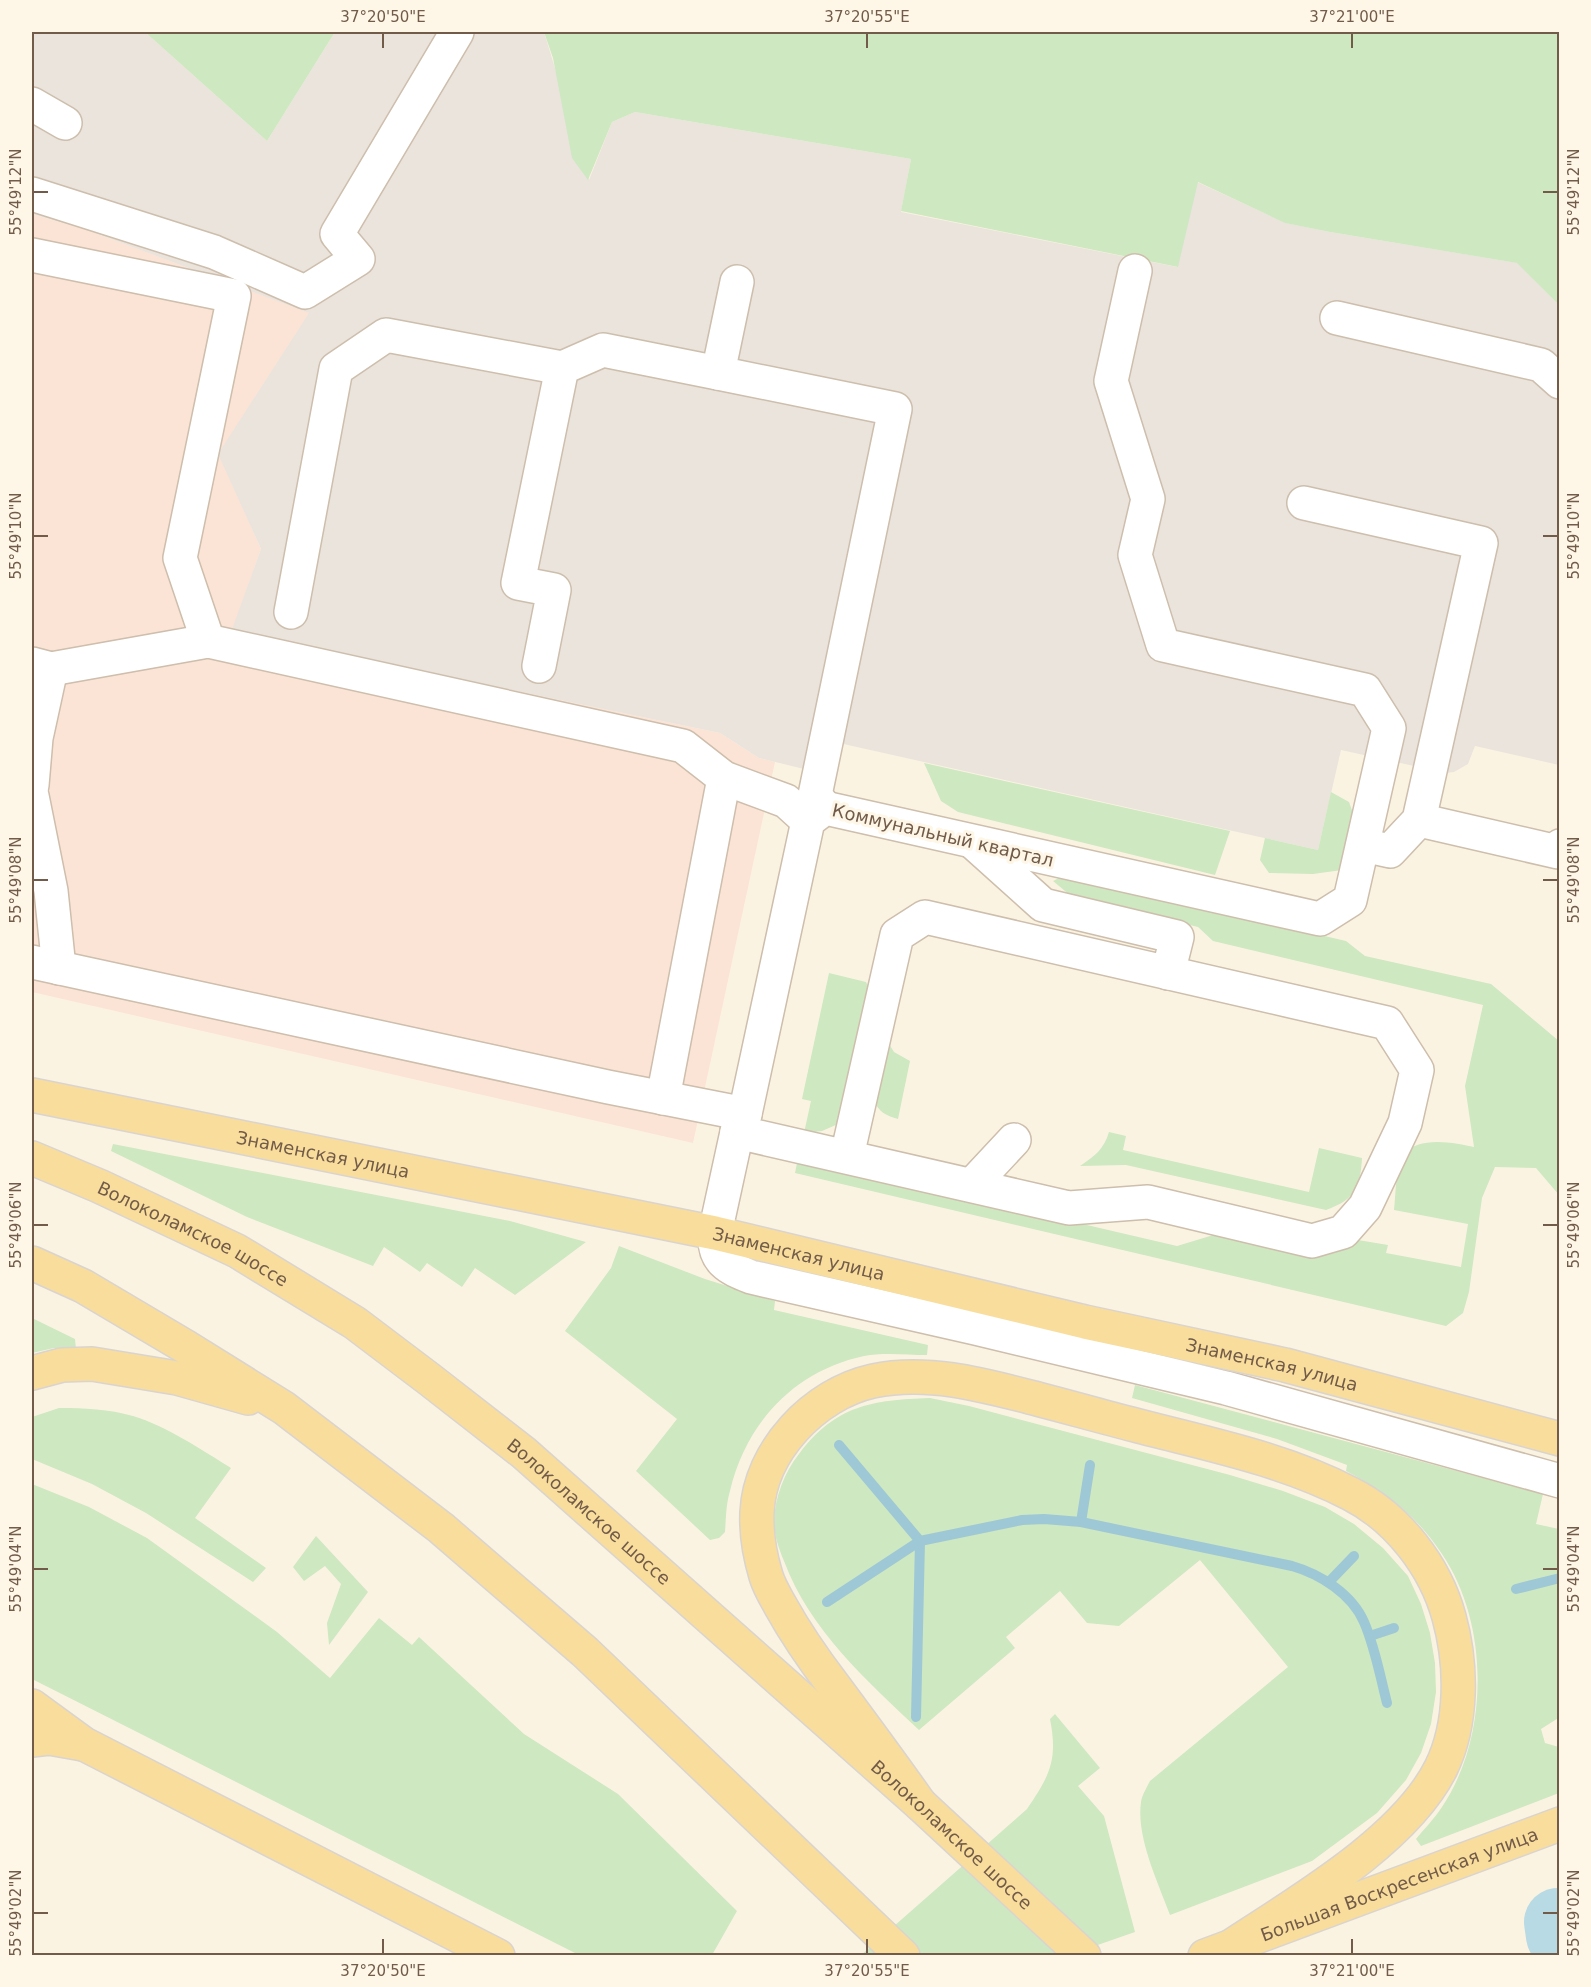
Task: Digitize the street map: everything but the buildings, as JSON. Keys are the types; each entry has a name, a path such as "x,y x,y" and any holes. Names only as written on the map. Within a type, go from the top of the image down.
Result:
{"main road":[{"name":"Знаменская улица","path":"32,1095 715,1233 1085,1322 1286,1365 1560,1439"},
{"name":"Волоколамское шоссе","path":"32,1158 99,1186 237,1251 355,1323 524,1453 921,1804 1084,1956"},
{"path":"32,1263 83,1286 284,1408 441,1528 585,1652 903,1956"},
{"path":"32,1373 62,1365 92,1364 177,1378 284,1408"},
{"path":"921,1804 798,1638 767,1579 759,1544 757,1511 763,1478 781,1445 804,1418 828,1400 871,1382 906,1377 952,1379 1239,1452 1304,1473 1354,1495 1395,1525 1423,1559 1444,1599 1456,1640 1459,1679 1456,1723 1442,1767 1416,1806 1378,1842 1329,1882 1219,1950"},
{"path":"32,1706 84,1744 498,1956"},
{"path":"32,1740 49,1738 84,1744"},
{"name":"Большая Воскресенская улица","path":"1219,1950 1560,1824"}],"street":[{"path":"32,194 214,252 305,292 358,259 337,234 457,32"},
{"path":"32,104 65,123"},
{"path":"32,255 234,296 180,558 208,641"},
{"path":"1135,271 1111,381 1148,499 1135,555 1163,645 1365,690 1389,728 1363,845 1390,851 1419,820 1481,543 1304,503"},
{"path":"718,373 737,282"},
{"path":"1337,318 1541,364 1560,382"},
{"path":"32,785 41,667 208,641 683,746 724,778 816,815 815,795 895,409 603,350 562,368 386,335 336,369 291,612"},
{"path":"539,666 554,590 518,583 562,368"},
{"path":"663,1098 724,778"},
{"path":"32,796 51,891 45,965 663,1098 847,1156 1069,1208 1148,1202 1312,1241 1343,1232 1365,1207 1405,1123 1417,1070 1387,1023 925,917 897,935 847,1156"},
{"name":"Коммунальный квартал","path":"715,1233 816,815 972,842 1320,919 1350,900 1363,845"},
{"path":"1419,820 1558,852 1560,846"},
{"path":"972,842 1043,905 1177,937 1168,973"},
{"path":"972,1185 1014,1140"},
{"path":"715,1233 714,1245 724,1263 735,1271 751,1277 1227,1388 1560,1481"},
{"path":"442,1928 475,1956"}],"shaded area":[{"path":"32,32 145,32 267,141 335,32 544,32 589,180 612,122 635,112 911,159 901,212 1177,267 1197,182 1286,223 1518,263 1559,305 1559,765 1475,746 1468,764 1454,772 1446,773 1341,750 1318,850 812,737 804,769 759,758 720,733 231,632 261,549 218,454 309,313 84,229 32,214"},
{"path":"32,214 84,229 310,313 219,454 261,549 232,632 720,733 759,758 775,762 693,1143 32,992"}],"green space":[{"path":"145,32 335,32 267,141"},
{"path":"544,32 1559,32 1559,305 1517,263 1285,223 1198,182 1178,267 901,211 911,159 635,112 612,122 588,180 572,158 553,58"},
{"path":"924,763 1230,831 1215,875 958,812 941,801"},
{"path":"1331,792 1349,802 1357,824 1342,870 1313,874 1269,873 1260,860 1265,838 1318,850"},
{"path":"1065,875 1346,941 1365,956 1491,984 1559,1041 1559,1195 1536,1168 1495,1167 1482,1198 1469,1292 1463,1313 1446,1326 795,1173 798,1158 1177,1246 1230,1230 1335,1250 1358,1240 1388,1245 1386,1253 1461,1267 1468,1224 1394,1210 1397,1175 1404,1155 1410,1149 1418,1145 1437,1142 1474,1147 1465,1086 1483,1005 1213,941 1198,927 1071,896 1053,881"},
{"path":"829,973 866,982 871,992 838,1124 822,1131 804,1133 811,1101 802,1099"},
{"path":"889,1044 894,1052 910,1061 898,1119 883,1113 874,1100"},
{"path":"1109,1132 1126,1136 1123,1150 1309,1192 1319,1148 1362,1158 1360,1177 1350,1197 1326,1210 1126,1165 1080,1166 1098,1152"},
{"path":"113,1144 510,1221 586,1242 515,1295 475,1268 462,1287 427,1263 420,1272 384,1247 373,1266 247,1217 111,1151"},
{"path":"619,1246 705,1279 775,1301 774,1310 928,1345 927,1355 864,1356 839,1363 795,1387 761,1422 748,1443 737,1466 729,1496 725,1532 719,1538 710,1540 636,1471 677,1419 565,1331 611,1268"},
{"path":"32,1318 75,1339 76,1349 54,1348 32,1353"},
{"path":"1135,1385 1543,1494 1536,1524 1559,1529 1560,1717 1541,1729 1545,1743 1559,1747 1559,1793 1421,1846 1416,1839 1439,1811 1457,1779 1469,1748 1478,1681 1469,1614 1458,1582 1442,1554 1422,1528 1400,1506 1374,1487 1346,1471 1347,1465 1277,1439 1132,1398"},
{"path":"930,1398 969,1406 1230,1475 1325,1507 1354,1524 1383,1548 1408,1576 1421,1604 1430,1633 1435,1663 1436,1692 1431,1724 1421,1753 1406,1780 1377,1813 1312,1861 1170,1915 1149,1859 1142,1830 1141,1802 1145,1791 1150,1781 1288,1667 1200,1560 1119,1626 1087,1623 1060,1591 1006,1637 1015,1648 919,1730 841,1653 808,1609 782,1556 774,1521 778,1494 789,1469 799,1454 827,1425 857,1408 890,1401"},
{"path":"59,1408 96,1409 145,1420 171,1432 231,1468 195,1518 266,1568 253,1582 146,1513 92,1484 32,1459 32,1417"},
{"path":"32,1484 89,1507 147,1538 277,1632 330,1678 379,1618 412,1645 419,1637 524,1734 618,1794 737,1911 712,1955 579,1955 32,1679"},
{"path":"316,1536 368,1592 329,1645 327,1623 341,1584 325,1566 304,1581 293,1567"},
{"path":"1055,1714 1100,1768 1078,1786 1104,1816 1135,1932 1069,1955 860,1956 1027,1809 1050,1767 1053,1746 1050,1719"}],"waterway":[{"path":"839,1445 920,1541 916,1717"},
{"path":"1081,1522 1090,1465"},
{"path":"827,1602 920,1541 1022,1520 1081,1522 1292,1566 1324,1580 1343,1594 1359,1612 1374,1651 1387,1703"},
{"path":"1329,1582 1354,1556"},
{"path":"1516,1589 1560,1578"},
{"path":"1370,1636 1394,1628"},
{"path":"1558,1922 1560,1936"}]}
